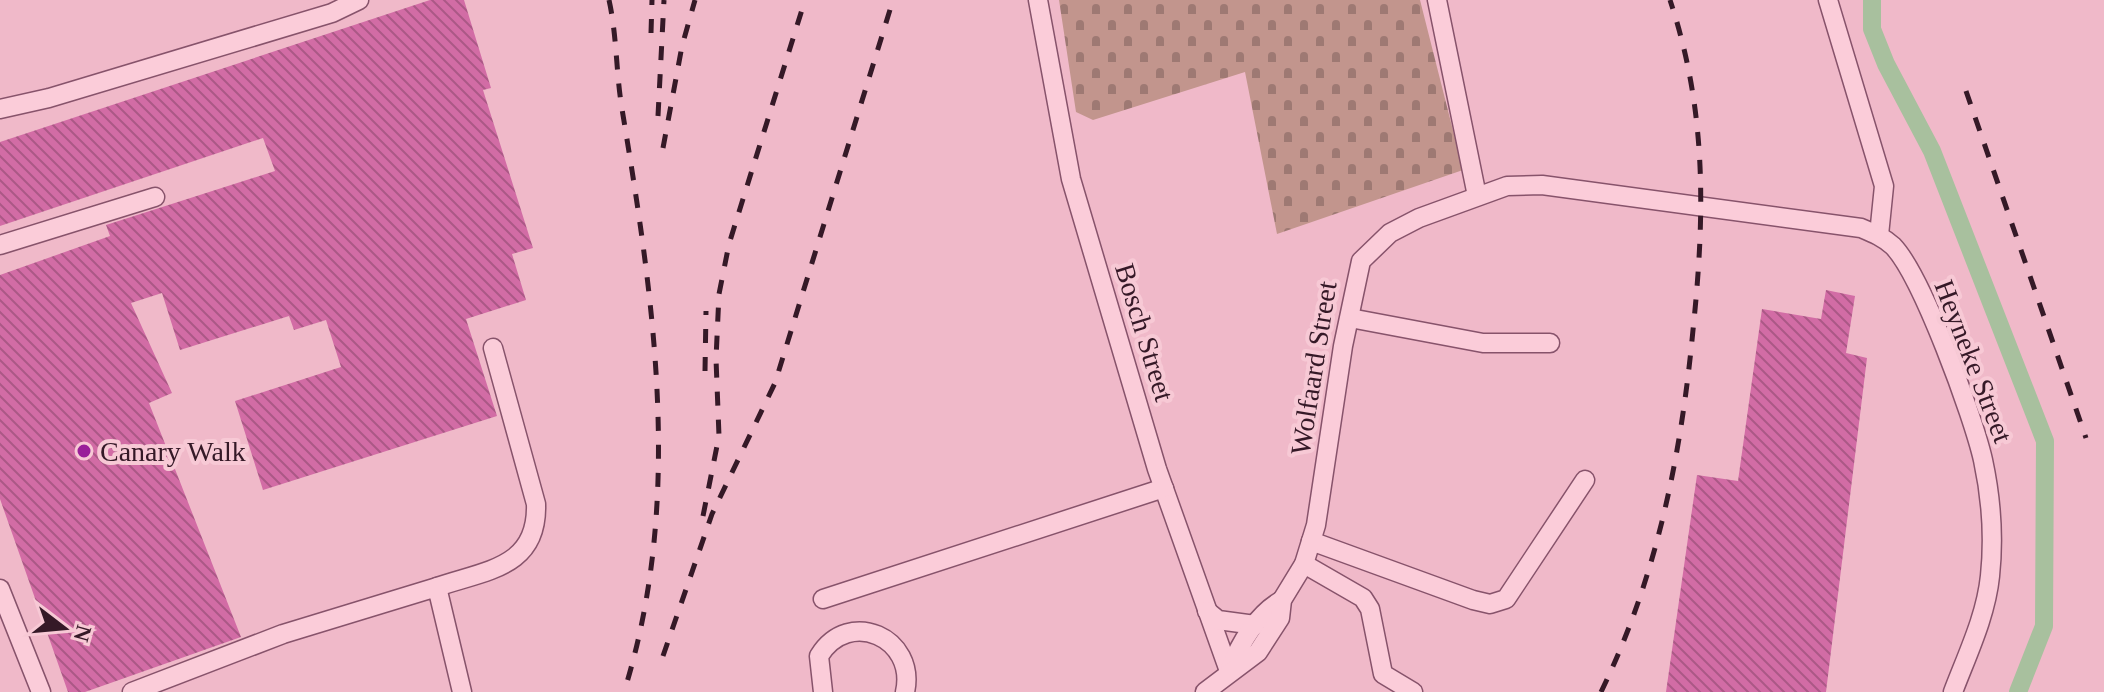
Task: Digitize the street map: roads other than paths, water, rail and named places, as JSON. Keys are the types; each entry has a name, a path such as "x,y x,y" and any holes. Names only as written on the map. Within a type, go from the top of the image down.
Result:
{"street":[{"path":"0,109 64,94 332,13 359,0"},
{"name":"Bosch Street","path":"1038,0 1071,179 1164,488 1229,671"},
{"path":"1437,0 1477,196"},
{"path":"1828,0 1884,186 1879,235"},
{"name":"Wolfaard Street","path":"1205,692 1258,652 1280,618 1282,600 1304,564 1311,541 1361,261 1390,233 1419,218 1507,186 1542,185 1861,228 1879,235"},
{"path":"0,245 155,197"},
{"name":"Heyneke Street","path":"1879,235 1894,248 1908,270 1959,386 1983,461 1992,532 1990,578 1978,627 1953,692"},
{"path":"1350,318 1483,343 1550,343"},
{"path":"132,692 283,634 517,559 537,526 536,504 493,348"},
{"path":"1311,541 1445,591 1490,604 1506,599 1585,480"},
{"path":"823,599 1164,488"},
{"path":"1304,564 1363,598 1370,609 1383,674 1413,692"},
{"path":"437,587 462,692"},
{"path":"0,589 41,692"},
{"name":"Wolfaard Street","path":"1229,671 1237,651 1255,625 1269,608 1282,600"},
{"path":"1207,611 1218,620 1255,625"},
{"path":"823,692 819,656 839,634 860,630 881,635 895,647 904,663 905,692"}],"waterway":[{"path":"1872,0 1872,29 1886,64 1932,151 2045,441 2044,626 2018,692"}],"railway":[{"path":"609,0 653,328 658,401 654,547 642,620 624,692"},
{"path":"651,33 652,0"},
{"path":"658,116 664,0"},
{"path":"663,148 682,46 695,0"},
{"path":"703,516 719,436 716,359 719,294 729,244 805,0"},
{"path":"663,656 712,514 775,383 893,0"},
{"path":"1601,692 1637,605 1664,515 1681,424 1693,330 1700,246 1700,164 1691,82 1670,0"},
{"path":"1966,91 2086,438"},
{"path":"705,371 706,311"}],"place":[{"name":"Canary Walk","path":"84,451"}]}
